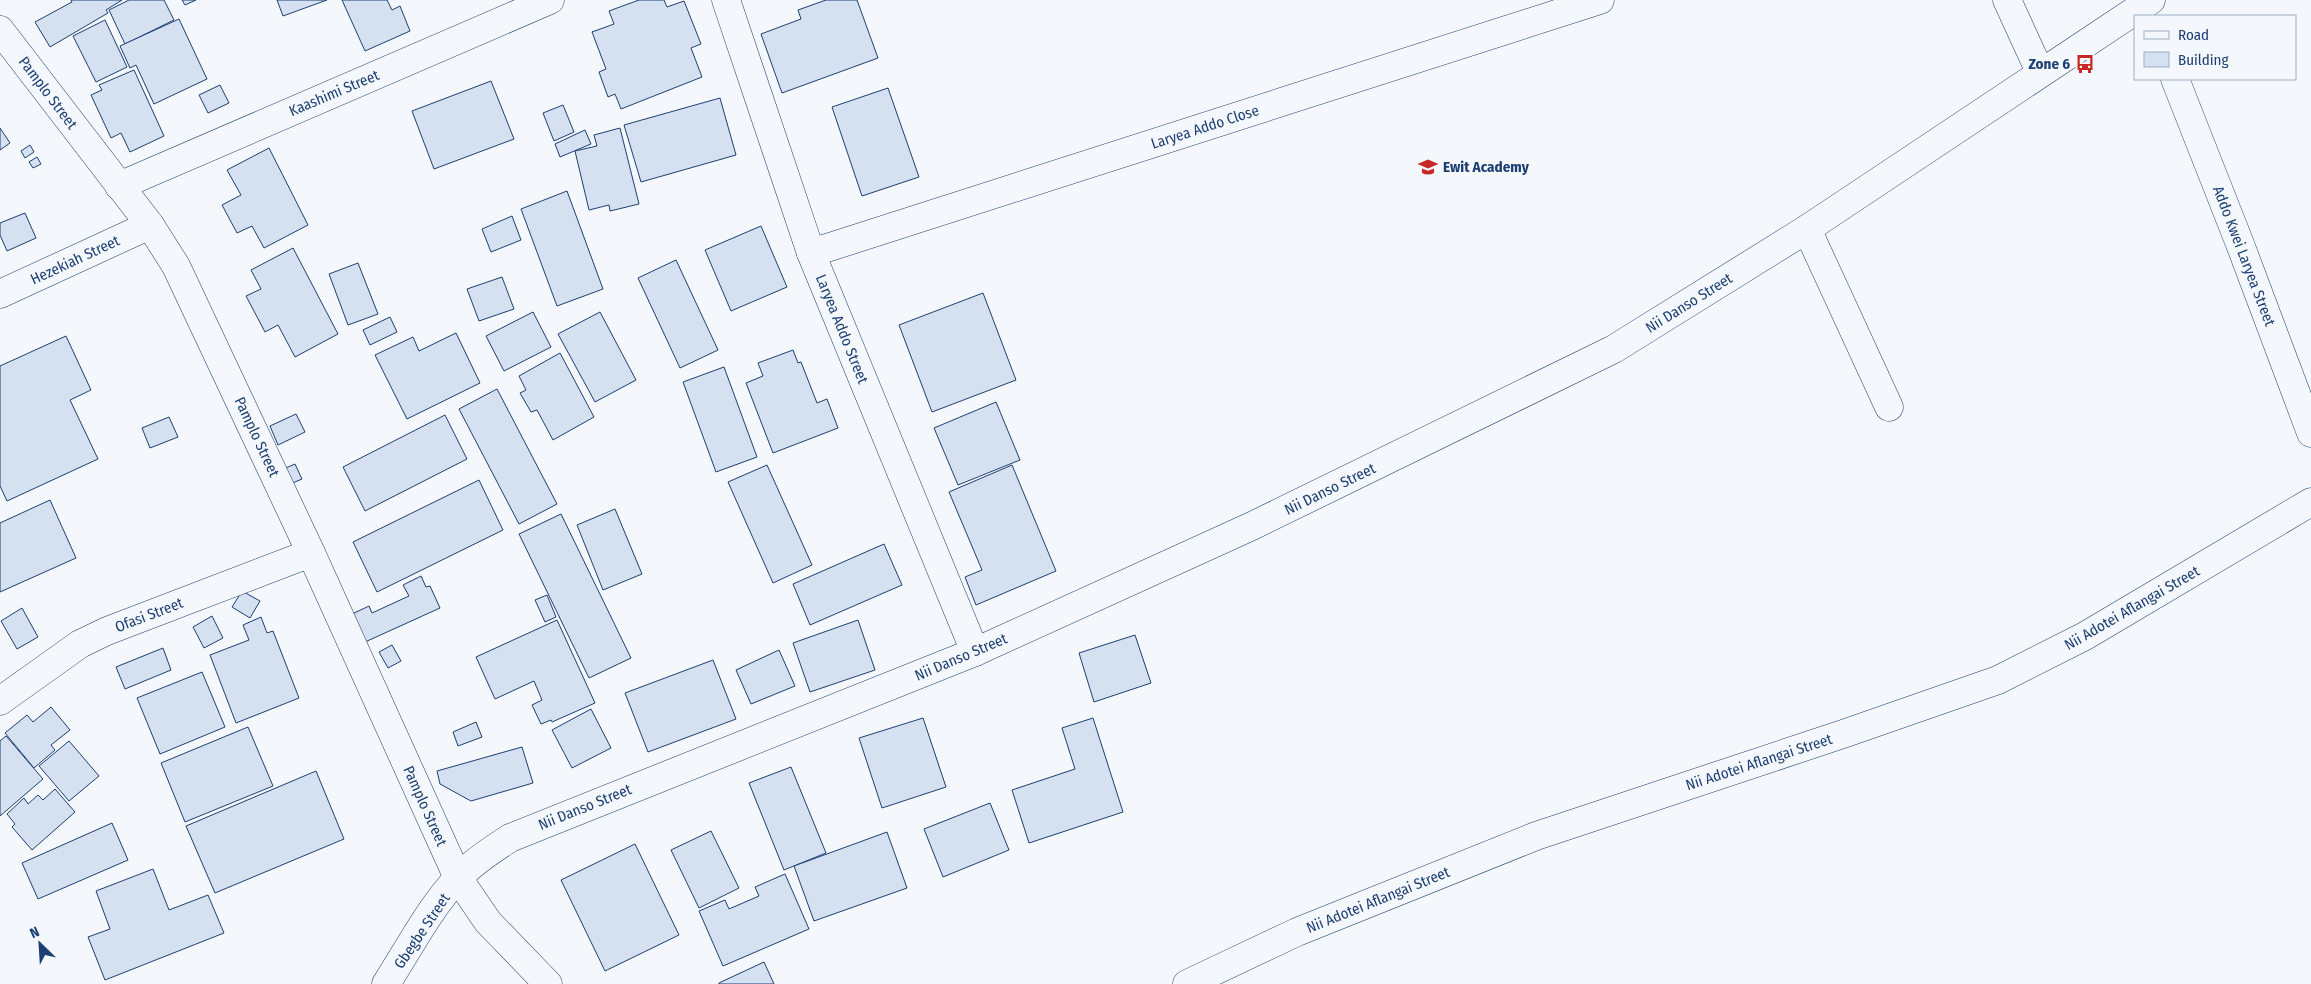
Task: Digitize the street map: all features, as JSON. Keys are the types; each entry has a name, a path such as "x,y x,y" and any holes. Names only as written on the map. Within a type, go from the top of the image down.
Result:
{"street":[{"name":"Kaashimi Street","path":"119,186 550,0"},
{"name":"Laryea Addo Street","path":"726,0 811,253 975,652"},
{"name":"Laryea Addo Close","path":"811,253 1600,0"},
{"path":"2007,0 2040,72"},
{"name":"Nii Danso Street","path":"2136,15 2149,7"},
{"name":"Nii Danso Street","path":"458,878 489,852 510,838 975,652 1252,526 1614,349 1807,230 2040,72 2134,16"},
{"name":"Pamplo Street","path":"0,30 150,225 176,266 312,553 458,878 488,922 548,984"},
{"name":"Addo Kwei Laryea Street","path":"2175,80 2311,433"},
{"name":"Hezekiah Street","path":"0,294 150,225"},
{"path":"1807,230 1889,407"},
{"name":"Nii Adotei Aflangai Street","path":"1187,984 1297,932 1536,836 1843,734 1998,680 2085,636 2311,502"},
{"name":"Ofasi Street","path":"0,702 80,644 312,553"},
{"name":"Gbegbe Street","path":"386,984 437,906 458,878"}],"building":[{"path":"71,0 122,0 106,10 108,13 50,47 35,22 72,2"},
{"path":"129,0 164,0 174,20 125,44 109,10"},
{"path":"182,0 196,0 185,5"},
{"path":"277,0 327,0 283,16"},
{"path":"342,0 387,0 392,10 400,6 410,31 365,51"},
{"path":"639,0 664,0 667,7 684,1 701,44 691,48 702,77 621,109 615,94 608,97 599,72 606,69 592,32 614,24 609,11"},
{"path":"826,0 857,0 878,58 782,93 761,34 801,19 798,10"},
{"path":"179,19 207,79 154,104 136,65 130,68 120,46"},
{"path":"105,20 127,67 96,82 73,36"},
{"path":"134,70 164,136 130,152 121,133 111,138 91,95 102,90 99,85"},
{"path":"491,81 514,139 434,169 412,111"},
{"path":"220,85 229,103 208,113 199,95"},
{"path":"888,88 919,177 862,196 832,107"},
{"path":"720,98 736,155 641,182 624,125"},
{"path":"563,105 574,132 554,141 543,113"},
{"path":"0,128 10,143 0,150"},
{"path":"620,128 639,204 610,211 609,205 589,210 575,151 597,146 594,135"},
{"path":"585,130 591,144 560,157 555,144"},
{"path":"30,145 34,152 25,158 21,151"},
{"path":"269,148 308,225 264,248 252,226 237,233 222,205 241,195 227,170"},
{"path":"37,157 41,164 33,168 29,162"},
{"path":"567,191 603,289 557,306 521,209"},
{"path":"25,213 36,238 7,251 0,235 0,223"},
{"path":"512,216 521,240 491,252 482,229"},
{"path":"761,226 787,287 731,311 705,250"},
{"path":"293,248 338,334 295,357 278,325 265,332 246,296 261,289 251,270"},
{"path":"676,260 718,350 680,368 638,278"},
{"path":"358,263 378,314 348,325 329,274"},
{"path":"502,277 514,309 479,321 467,289"},
{"path":"983,293 1016,380 932,412 899,325"},
{"path":"533,312 551,347 504,371 486,336"},
{"path":"600,312 636,380 595,402 558,334"},
{"path":"390,317 397,332 370,345 363,330"},
{"path":"456,333 480,383 407,419 375,355 413,337 419,351"},
{"path":"66,336 91,390 70,400 98,459 7,501 0,486 0,366"},
{"path":"793,350 798,363 801,362 817,403 827,399 838,428 773,453 746,383 763,376 758,363"},
{"path":"560,353 594,417 553,440 537,410 531,412 520,393 526,390 519,376"},
{"path":"724,367 757,457 716,472 683,382"},
{"path":"497,389 557,504 519,524 459,409"},
{"path":"996,402 1020,460 958,485 934,428"},
{"path":"296,414 305,432 278,445 270,426"},
{"path":"445,415 467,459 365,511 343,467"},
{"path":"169,417 178,437 150,448 142,428"},
{"path":"295,464 302,479 288,485 281,470"},
{"path":"767,465 812,565 773,583 728,482"},
{"path":"1012,465 1056,571 976,605 965,577 982,570 949,492"},
{"path":"479,480 503,530 377,592 353,542"},
{"path":"50,500 76,558 0,592 0,523"},
{"path":"615,509 642,574 603,590 577,525"},
{"path":"561,514 631,658 589,678 519,534"},
{"path":"884,544 902,585 810,625 793,584"},
{"path":"421,576 426,587 430,586 440,608 365,642 352,614 369,606 372,613 409,596 403,585"},
{"path":"242,591 260,601 250,618 232,607"},
{"path":"547,595 556,617 545,622 535,600"},
{"path":"22,608 38,637 17,649 1,621"},
{"path":"212,616 223,638 204,648 193,627"},
{"path":"261,617 267,633 273,631 299,698 236,723 210,655 249,640 243,625"},
{"path":"557,620 595,703 552,722 551,720 541,724 532,705 542,700 534,681 495,699 476,657"},
{"path":"858,620 875,670 810,692 793,643"},
{"path":"1135,635 1151,683 1094,702 1079,653"},
{"path":"392,645 401,661 388,668 379,652"},
{"path":"163,648 171,670 125,689 116,667"},
{"path":"779,650 795,686 751,704 736,670"},
{"path":"713,660 736,719 648,752 625,693"},
{"path":"202,672 225,727 160,754 137,698"},
{"path":"51,707 70,730 51,745 55,750 34,768 5,733 27,715 33,722"},
{"path":"591,709 611,748 572,768 552,730"},
{"path":"923,718 946,787 882,808 859,738"},
{"path":"1093,718 1123,812 1029,843 1012,790 1075,769 1062,728"},
{"path":"476,722 482,737 458,746 453,732"},
{"path":"248,727 273,786 185,822 161,763"},
{"path":"6,736 43,779 0,816 0,741"},
{"path":"69,741 99,776 69,801 39,766"},
{"path":"522,747 533,783 471,801 440,784 437,771"},
{"path":"791,767 826,853 784,870 749,783"},
{"path":"316,771 344,839 215,893 186,826"},
{"path":"55,789 75,812 32,850 12,827 15,824 7,814 24,798 28,804 38,795 43,800"},
{"path":"990,803 1009,850 943,877 924,829"},
{"path":"112,823 128,860 38,899 22,863"},
{"path":"711,831 739,888 699,908 671,850"},
{"path":"887,832 907,888 814,921 794,866"},
{"path":"635,844 679,935 605,971 561,880"},
{"path":"153,869 169,910 208,895 224,933 105,980 88,937 110,929 96,891"},
{"path":"785,874 809,929 723,966 699,911 725,900 729,909 759,896 755,887"},
{"path":"764,962 774,984 719,984 719,983"}],"place":[{"name":"Zone 6","path":"2085,64"},
{"name":"Ewit Academy","path":"1428,167"}]}
